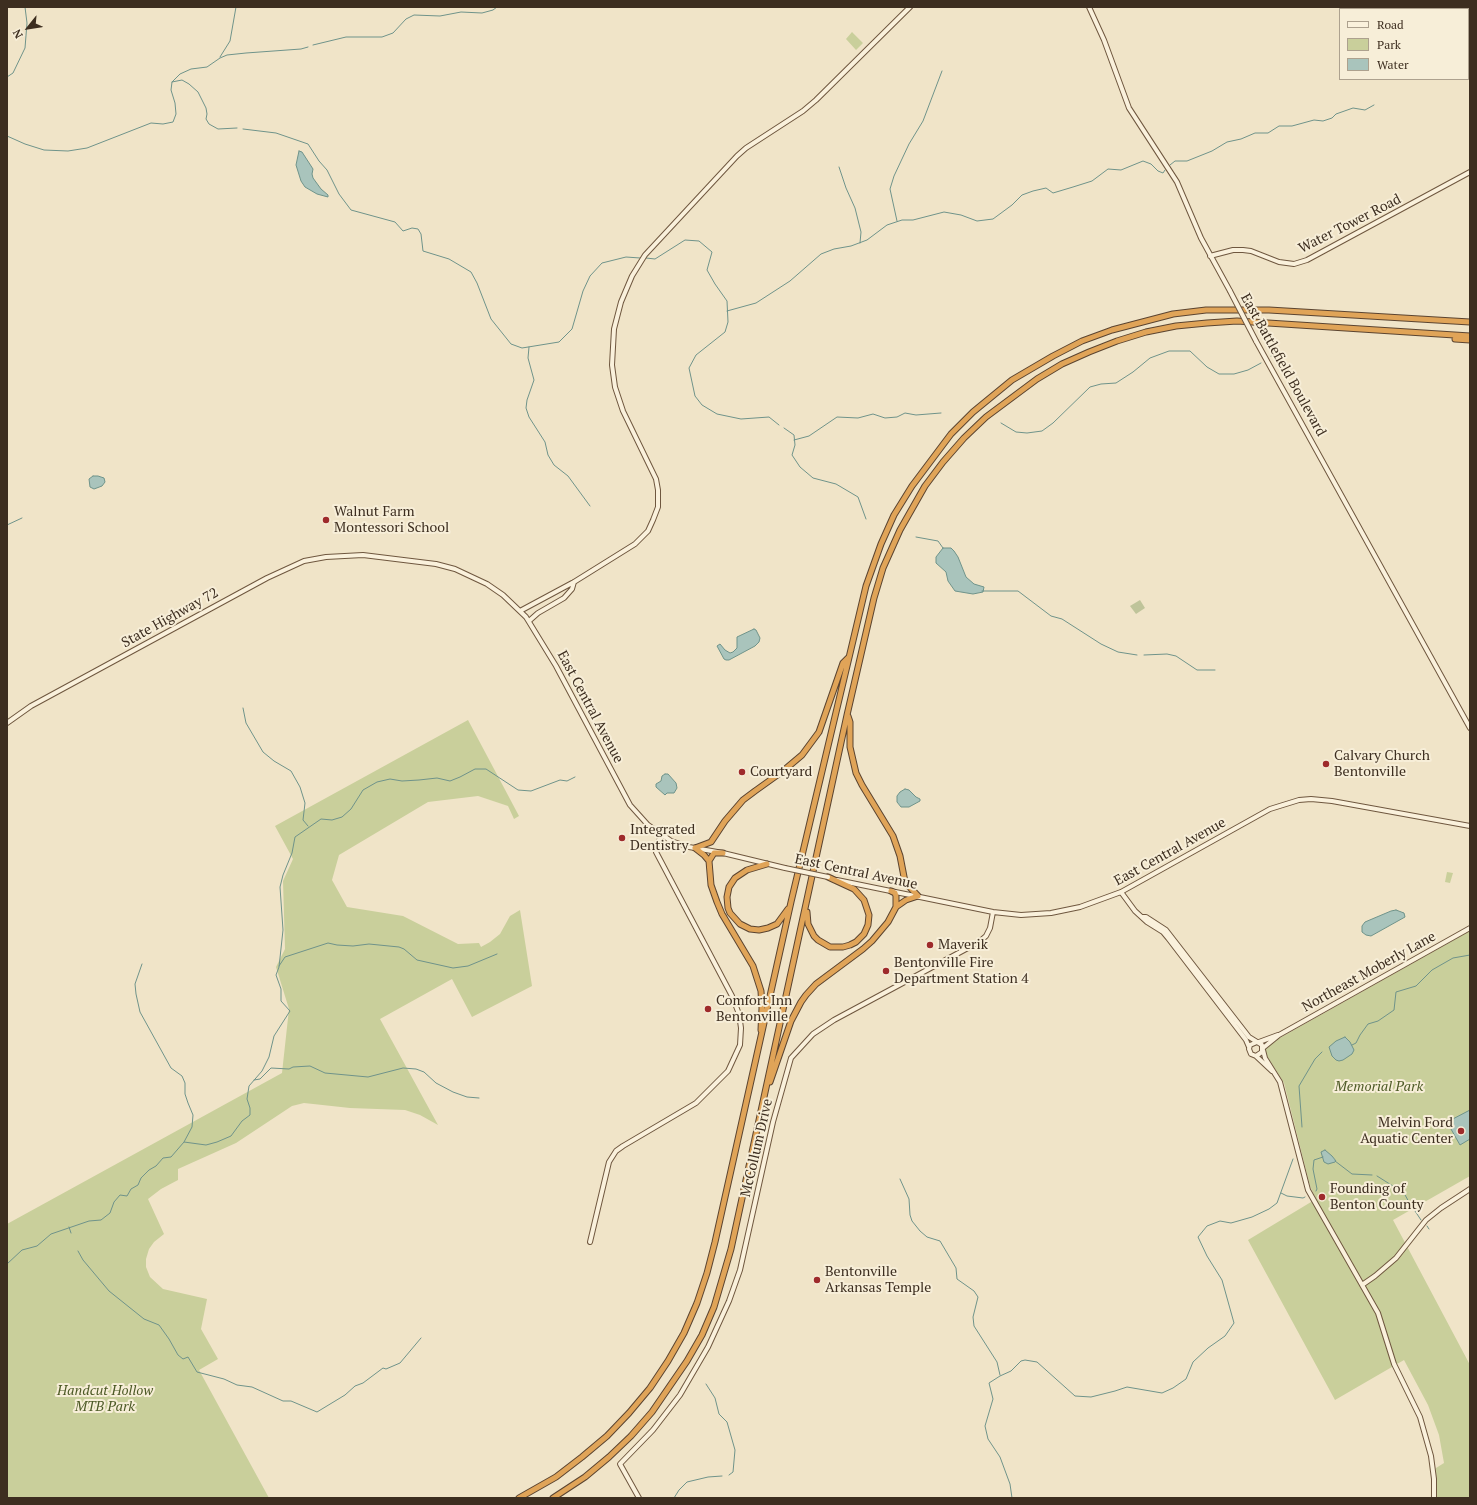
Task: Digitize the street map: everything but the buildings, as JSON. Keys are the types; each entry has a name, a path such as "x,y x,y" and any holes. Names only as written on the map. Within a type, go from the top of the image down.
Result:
{"highway":[{"path":"519,1498 556,1477 582,1458 607,1436 629,1413 650,1388 668,1361 684,1333 697,1304 707,1273 860,605 873,564 888,528 912,486 951,434 974,412 1012,380 1053,356 1082,341 1112,330 1173,314 1206,310 1269,310 1470,322"},
{"path":"553,1498 585,1477 609,1457 631,1436 652,1412 687,1361 702,1335 714,1307 727,1263 874,598 883,568 900,530 925,486 943,462 964,438 986,417 1037,379 1075,357 1146,332 1176,326 1237,321 1470,336"},
{"path":"1422,334 1433,337 1470,340"},
{"path":"695,848 711,842 743,800 802,755 819,732 842,663 848,657"},
{"path":"764,1096 775,1069 791,1021 801,1002 816,984 872,941 888,922 896,907 906,900 918,896 905,882 900,856 893,836 856,773 850,747 850,722 847,715"},
{"path":"695,848 704,855 709,862 711,886 717,902 722,914 753,966 761,991 762,1008 757,1058"},
{"path":"709,862 714,853 723,853"},
{"path":"767,864 743,872 732,882 728,892 727,902 733,917 745,927 754,930 763,930 780,921 791,902"},
{"path":"807,904 807,917 811,930 818,940 824,944 830,947 843,947 856,942 864,934 868,925 869,915 864,900 854,889 828,878"},
{"path":"891,891 895,893 896,896 896,907"}],"street":[{"path":"520,611 574,582 635,544 648,531 658,507 658,490 656,479 623,411 615,387 612,366 614,329 621,302 632,276 646,253 737,156 746,148 803,111 816,100 910,7"},
{"name":"East Battlefield Boulevard","path":"1089,7 1104,40 1129,108 1177,182 1210,256 1470,728"},
{"name":"Water Tower Road","path":"1210,256 1233,250 1243,250 1251,251 1279,262 1294,264 1307,260 1470,172"},
{"name":"East Central Avenue","path":"352,555 407,560 455,569 487,584 503,595 529,621 556,666 630,805 642,820 662,836 671,841 695,848 910,895 994,912 1021,915 1051,913 1080,907 1121,892 1270,809 1299,800 1311,799 1332,801 1470,826"},
{"name":"State Highway 72","path":"7,723 31,706 282,570 304,561 326,557 352,555"},
{"path":"529,621 538,613 564,598 572,589 574,582"},
{"path":"590,1242 609,1162 616,1151 622,1146 696,1103 728,1071 740,1045 741,1028 739,1014 732,996 656,852 657,844 662,836"},
{"path":"1121,892 1135,911 1163,932 1246,1040 1251,1054 1256,1056 1274,1073"},
{"name":"McCollum Drive","path":"639,1498 620,1464 653,1430 680,1394 708,1347 730,1301 740,1270 774,1122 791,1058 813,1034 834,1020 979,942 986,936 994,912"},
{"path":"1142,917 1146,917 1166,930 1250,1037 1262,1045 1265,1058 1280,1082 1308,1190 1378,1313 1394,1364 1423,1425 1431,1456 1434,1479 1434,1498"},
{"name":"Northeast Moberly Lane","path":"1258,1042 1279,1035 1470,928"},
{"name":"Northeast Moberly Lane","path":"1263,1049 1279,1035"},
{"path":"1249,1047 1254,1042 1258,1042"},
{"path":"1256,1056 1261,1054 1263,1049"},
{"path":"1362,1285 1396,1258 1426,1220 1470,1189"}],"green space":[{"path":"852,32 863,43 856,50 846,39"},
{"path":"1140,600 1145,608 1136,614 1130,606"},
{"name":"Handcut Hollow MTB Park","path":"468,720 519,816 514,819 508,806 478,796 428,802 339,855 332,880 347,907 403,916 458,944 479,943 481,947 500,934 510,916 520,910 532,986 472,1017 452,979 380,1019 438,1125 420,1115 405,1110 350,1108 304,1103 292,1106 236,1143 178,1169 178,1180 161,1189 148,1199 164,1234 154,1242 149,1249 146,1259 146,1267 150,1277 163,1289 207,1299 201,1329 218,1359 199,1370 269,1498 7,1498 7,1224 282,1073 289,1009 276,967 285,949 283,881 293,859 275,826"},
{"path":"1447,872 1453,873 1450,883 1445,882"},
{"name":"Memorial Park","path":"1470,931 1470,1176 1393,1220 1470,1365 1470,1498 1437,1498 1436,1468 1444,1463 1439,1435 1428,1405 1404,1360 1335,1400 1248,1240 1316,1199 1310,1186 1284,1083 1267,1056 1265,1052 1266,1048 1269,1044"}],"water":[{"path":"299,151 302,152 313,169 313,178 321,189 328,195 328,197 317,194 305,187 301,181 296,165"},
{"path":"93,476 104,478 105,482 102,486 94,489 90,487 89,479"},
{"path":"943,548 951,548 954,551 966,577 974,584 984,587 983,592 973,594 955,591 948,581 946,572 936,563 936,557"},
{"path":"754,629 760,638 759,642 755,646 729,660 724,659 717,646 720,644 725,650 730,653 733,652 737,648 737,637"},
{"path":"668,774 676,783 677,788 674,793 667,793 665,795 656,787 656,784 661,781 662,776"},
{"path":"905,789 909,790 920,799 920,801 909,807 901,807 897,802 897,796"},
{"path":"1396,910 1404,913 1405,917 1371,936 1362,932 1362,926 1365,922"},
{"path":"1345,1037 1350,1042 1354,1050 1352,1054 1339,1061 1332,1056 1329,1047 1336,1041"},
{"name":"Melvin Ford Aquatic Center","path":"1470,1110 1470,1139 1460,1145 1447,1122"},
{"path":"1325,1150 1332,1156 1336,1161 1335,1162 1328,1164 1324,1162 1321,1152"}],"waterway":[{"path":"7,77 13,73 25,48 27,23 25,7"},
{"path":"220,57 230,41 236,7"},
{"path":"313,45 346,37 382,37 393,33 406,19 414,15 440,16 461,12 482,13 493,10 497,7"},
{"path":"7,136 44,150 68,151 87,148 151,123 163,124 173,122 176,114 175,103 171,90 172,82 180,74 191,69 207,67 227,55 301,49 308,47"},
{"path":"897,221 890,189 894,176 909,144 923,121 942,71"},
{"path":"172,82 182,80 198,92 206,108 206,119 209,124 218,129 237,128"},
{"path":"1170,165 1175,161 1187,161 1212,151 1227,142 1241,139 1255,133 1268,133 1279,126 1292,126 1314,120 1323,121 1332,118 1336,114 1353,108 1365,110 1374,105"},
{"path":"243,129 276,133 308,144 327,170 339,194 351,210 395,222 403,231 412,228 418,229 421,234 423,251 449,259 471,272 477,283 491,319 511,344 522,348 559,342 572,329 583,291 590,276 602,263 626,257 640,258"},
{"path":"727,311 756,303 790,281 821,254 867,240 887,225 902,220 913,220 944,212 961,215 977,221 993,219 1012,205 1022,195 1046,188 1053,193 1073,187 1092,181 1108,169 1121,170 1143,161 1151,164 1158,171 1163,173 1165,170"},
{"path":"839,167 855,208 861,232 860,243"},
{"path":"646,258 655,259 685,240 699,241 712,252 707,270 727,301 728,322 725,332 696,355 689,368 695,396 702,405 717,414 741,419 769,417 779,425"},
{"path":"529,347 528,358 534,380 527,400 526,408 529,417 545,442 548,455 554,465 568,476 590,506"},
{"path":"1001,423 1016,432 1027,433 1042,431 1053,423 1090,387 1101,384 1116,383 1133,372 1150,358 1169,351 1190,351 1207,367 1219,374 1234,374 1248,370 1261,363"},
{"path":"1271,356 1278,353"},
{"path":"794,440 809,436 837,417 858,418 873,414 885,418 897,417 905,413 916,415 941,413"},
{"path":"784,428 794,435 795,445 792,455 800,467 813,478 836,484 858,497 866,519"},
{"path":"7,525 22,518"},
{"path":"916,537 938,541 943,548"},
{"path":"982,591 1018,591 1051,616 1062,619 1101,644 1118,652 1137,655"},
{"path":"1144,655 1167,654 1176,656 1197,670 1215,670"},
{"path":"243,708 246,723 263,752 274,761 291,771 300,787 305,803 303,820 308,826"},
{"path":"7,1264 22,1250 37,1246 51,1234 89,1221 101,1220 110,1213 114,1202 120,1195 127,1196 131,1189 138,1185 141,1178 149,1170 156,1166 163,1158 171,1157 184,1142 206,1145 217,1142 231,1136 242,1121 250,1115 250,1108 247,1099 249,1086 262,1071 269,1057 274,1036 290,1011 281,1001 281,989 276,975 279,967 283,930 280,887 292,853 295,837 321,819 332,820 342,817 351,809 363,790 377,782 390,779 402,781 437,778 450,781 475,769 486,769 518,790 531,791 560,780 567,781 575,777"},
{"path":"279,966 285,957 328,943 353,946 369,944 399,947 404,949 417,960 453,968 468,966 497,954"},
{"path":"1352,1045 1356,1043 1368,1024 1378,1021 1394,1010 1396,992 1416,986 1432,970 1453,958 1470,955"},
{"path":"142,964 135,984 140,1012 171,1068 182,1076 185,1083 185,1094 193,1115 192,1127 184,1142"},
{"path":"1302,1127 1299,1086 1315,1059 1322,1052"},
{"path":"254,1080 260,1079 271,1068 289,1069 293,1067 310,1066 325,1073 368,1077 403,1068 416,1069 424,1072 436,1083 453,1092 467,1097 479,1098"},
{"path":"1316,1191 1317,1189 1313,1169 1314,1160 1323,1157"},
{"path":"1012,1498 1010,1484 1000,1457 988,1439 985,1426 993,1399 989,1383 1011,1371 1021,1361 1025,1360 1037,1362 1075,1396 1091,1397 1127,1387 1162,1393 1173,1388 1186,1379 1193,1362 1208,1348 1225,1336 1234,1323 1222,1280 1207,1256 1198,1237 1207,1226 1220,1221 1231,1223 1252,1217 1269,1209 1277,1203 1293,1159"},
{"path":"1335,1161 1352,1174 1372,1175"},
{"path":"1377,1176 1404,1193 1410,1204"},
{"path":"900,1179 909,1199 912,1221 927,1237 940,1241 956,1268 957,1279 974,1291 978,1297 973,1317 974,1326 997,1362 1000,1375"},
{"path":"1281,1193 1287,1196 1305,1197"},
{"path":"1413,1208 1421,1220"},
{"path":"69,1227 71,1233"},
{"path":"78,1251 83,1260 109,1291 144,1319 159,1325 178,1355 183,1359 188,1357 197,1372 224,1379 237,1385 252,1387 283,1401 291,1401 317,1412 345,1395 355,1386 363,1383 383,1368 386,1369 400,1363 421,1338"},
{"path":"706,1384 715,1398 719,1414 727,1422 735,1450 733,1472 729,1475"},
{"path":"674,1498 687,1482 708,1477 722,1476"}],"place":[{"name":"Walnut Farm Montessori School","path":"326,520"},
{"name":"Calvary Church Bentonville","path":"1326,764"},
{"name":"Courtyard","path":"742,772"},
{"name":"Integrated Dentistry","path":"622,838"},
{"name":"Maverik","path":"930,945"},
{"name":"Bentonville Fire Department Station 4","path":"886,971"},
{"name":"Comfort Inn Bentonville","path":"708,1009"},
{"name":"Melvin Ford Aquatic Center","path":"1461,1131"},
{"name":"Founding of Benton County","path":"1322,1197"},
{"name":"Bentonville Arkansas Temple","path":"817,1280"}]}
